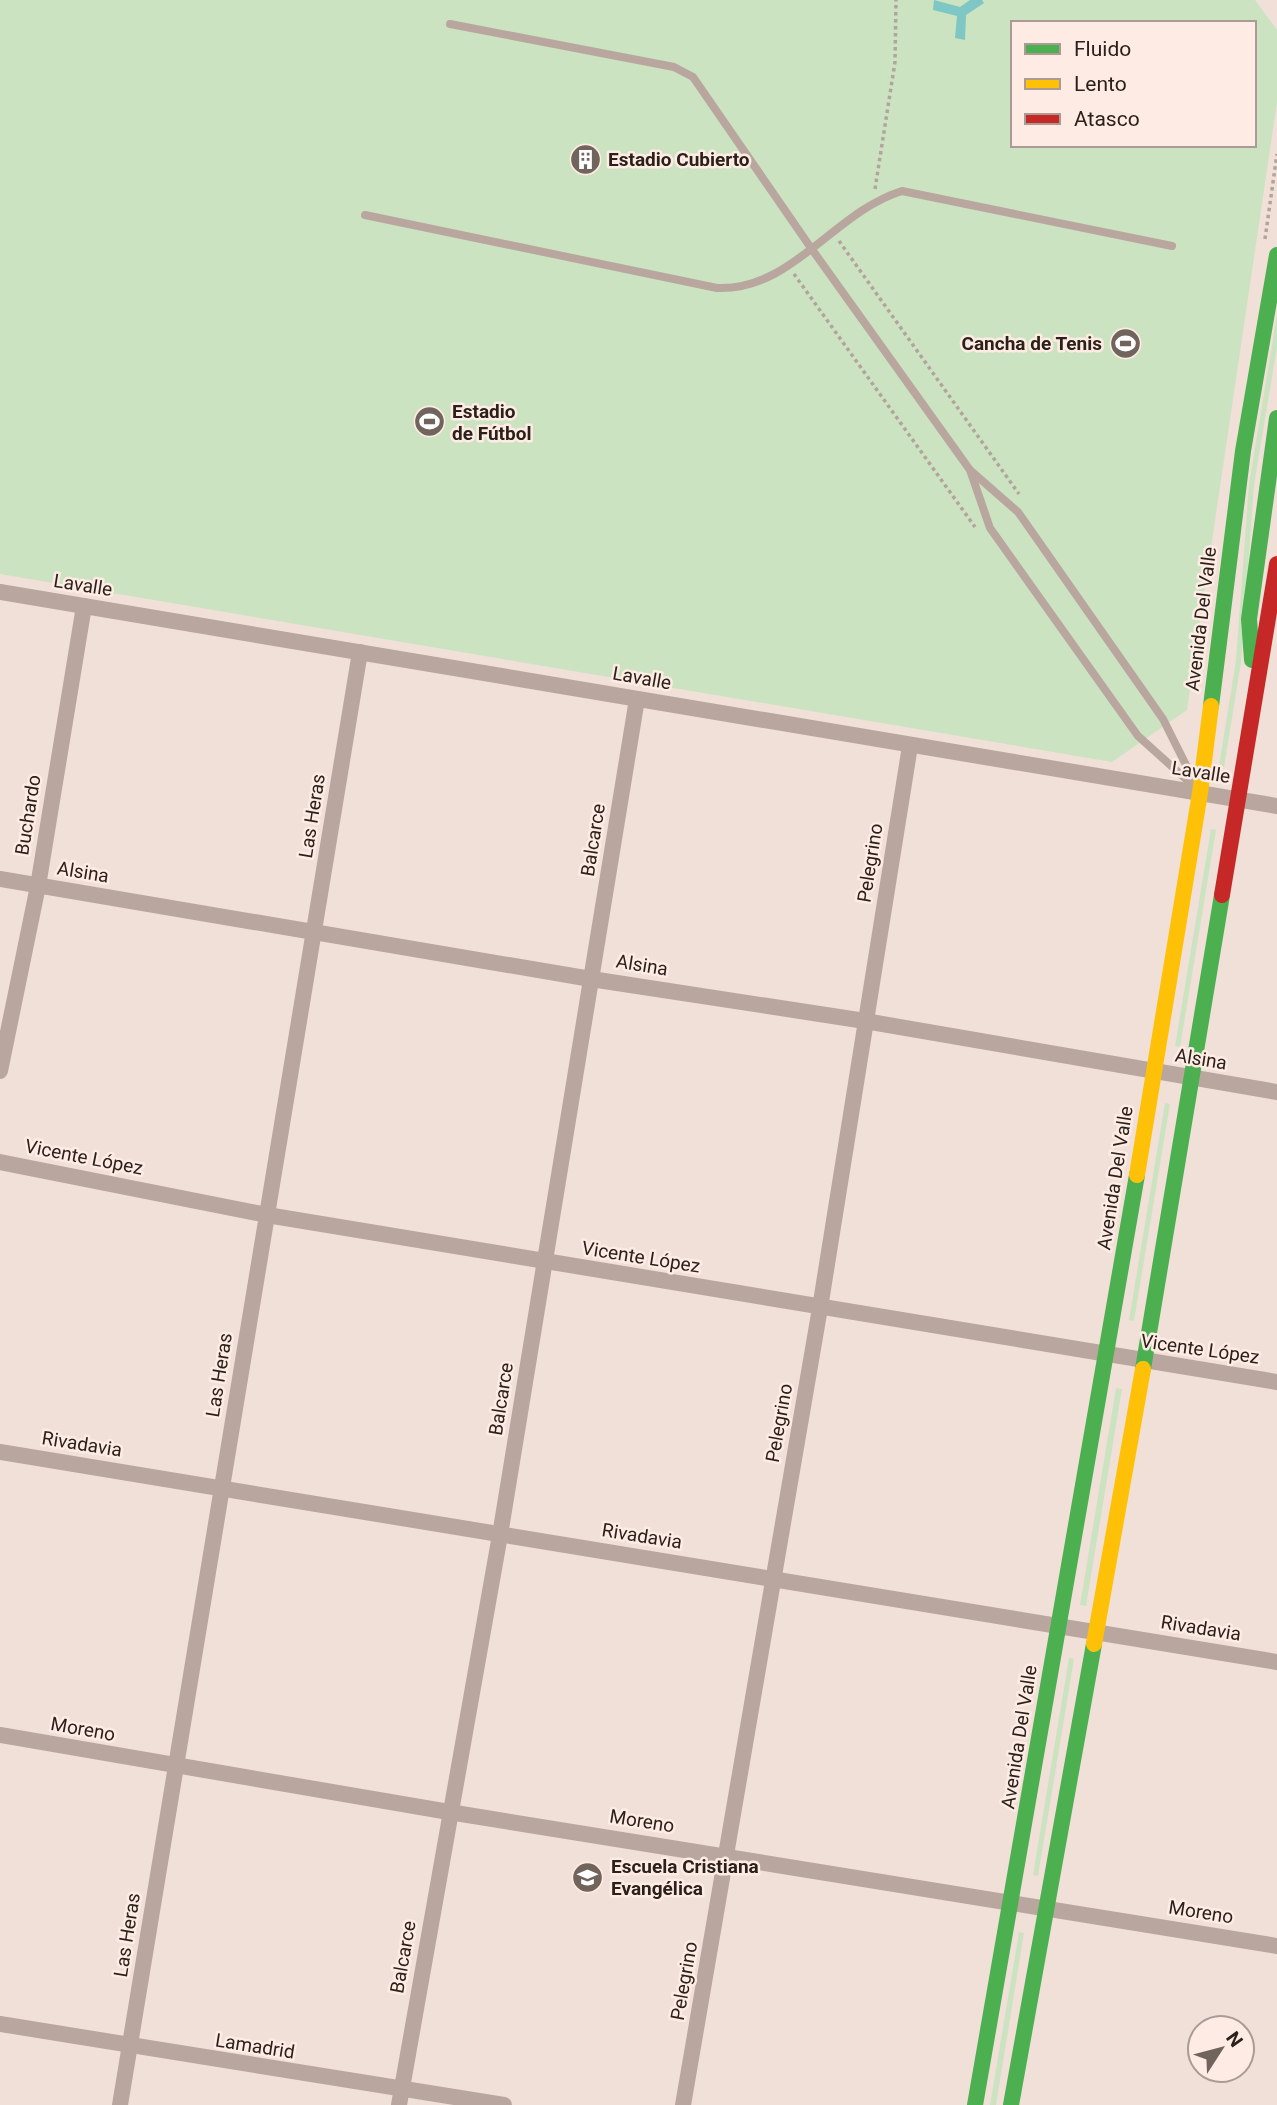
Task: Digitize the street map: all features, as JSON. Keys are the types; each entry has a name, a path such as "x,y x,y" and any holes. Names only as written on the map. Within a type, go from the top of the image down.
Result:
{"main road":[{"name":"Avenida Del Valle","path":"975,2105 1013,1904 1107,1356 1200,793 1243,451 1277,256"},
{"path":"1257,676 1249,649 1249,619 1277,418"},
{"path":"1011,2105 1049,1909 1144,1362 1277,564"}],"street":[{"name":"Lavalle","path":"0,592 1277,806"},
{"name":"Buchardo","path":"0,1071 38,886 84,606"},
{"name":"Las Heras","path":"120,2105 360,652"},
{"name":"Balcarce","path":"400,2098 500,1535 637,699"},
{"name":"Pelegrino","path":"683,2105 820,1308 910,746"},
{"name":"Alsina","path":"0,879 591,979 865,1021 1154,1073 1277,1092"},
{"name":"Vicente López","path":"0,1162 267,1215 1277,1382"},
{"name":"Rivadavia","path":"0,1452 1277,1662"},
{"name":"Moreno","path":"0,1735 176,1767 1277,1946"},
{"name":"Lamadrid","path":"0,2024 400,2098 504,2105"}],"lane":[{"path":"450,24 674,67 693,77 970,470 1018,512 1163,719 1200,793"},
{"path":"365,215 717,288 740,289 772,278 872,203 902,191 1172,246"},
{"path":"970,470 990,528 1068,638 1138,736 1200,793"}],"path":[{"path":"872,203 895,62 896,0"},
{"path":"833,233 1019,495"},
{"path":"788,266 983,538"}],"green space":[{"path":"0,0 1255,0 1277,30 1277,102 1187,710 1112,762 0,574"},
{"path":"1277,315 1277,347 1254,485 1241,662 1224,767 1219,766 1236,660 1249,484"},
{"path":"1211,829 1216,830 1180,1047 1175,1046"},
{"path":"1165,1103 1170,1104 1134,1321 1129,1320"},
{"path":"1116,1388 1122,1389 1086,1606 1080,1605"},
{"path":"1069,1658 1074,1659 1038,1876 1033,1875"},
{"path":"1019,1932 1024,1933 996,2105 990,2105"}],"water":[{"path":"934,0 960,7 970,0 982,0 984,3 966,15 965,40 955,38 957,16 933,10"}],"traffic: fast":[{"path":"1211,706 1243,451 1277,255"},
{"path":"1252,660 1249,619 1277,418"},
{"path":"1143,1369 1222,895"},
{"path":"975,2105 1137,1175"},
{"path":"1011,2105 1094,1644"}],"traffic: slow":[{"path":"1137,1175 1200,793 1211,706"},
{"path":"1094,1644 1143,1369"}],"traffic: jam":[{"path":"1222,895 1277,564"}],"place":[{"name":"Estadio Cubierto","path":"585,159"},
{"name":"Cancha de Tenis","path":"1125,343"},
{"name":"Estadio de Fútbol","path":"429,422"},
{"name":"Escuela Cristiana Evangélica","path":"588,1877"}]}
